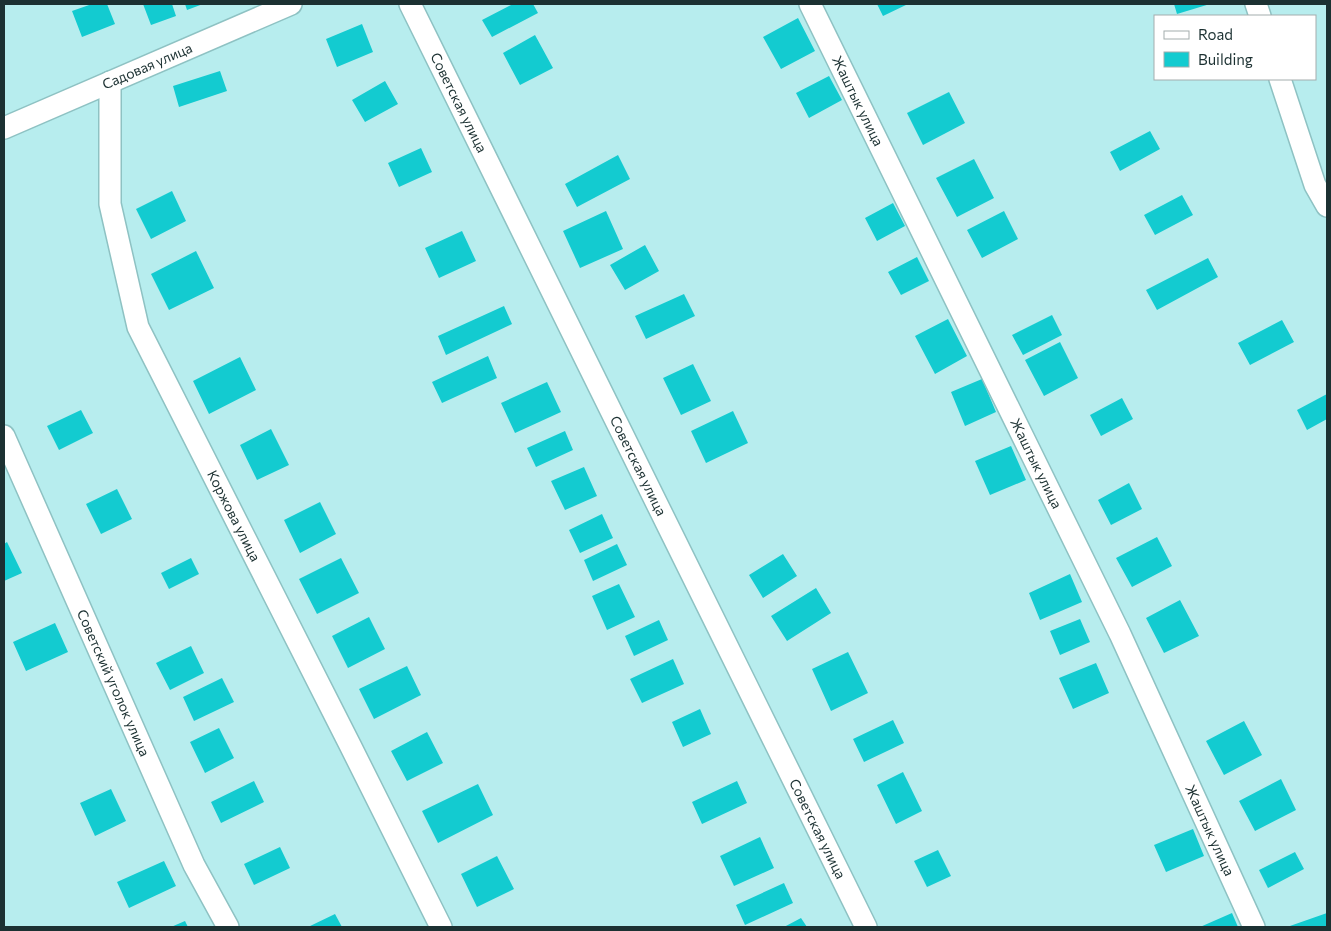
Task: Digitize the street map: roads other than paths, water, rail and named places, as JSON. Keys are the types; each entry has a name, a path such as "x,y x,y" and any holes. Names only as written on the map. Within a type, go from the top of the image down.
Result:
{"street":[{"name":"Садовая улица","path":"4,128 291,4"},
{"name":"Советская улица","path":"410,4 866,927"},
{"name":"Жаштык улица","path":"810,4 1120,634 1254,927"},
{"path":"1280,80 1315,186 1327,206"},
{"name":"Коржова улица","path":"110,82 110,204 138,327 441,927"},
{"name":"Советский уголок улица","path":"4,436 194,865 228,927"}]}
